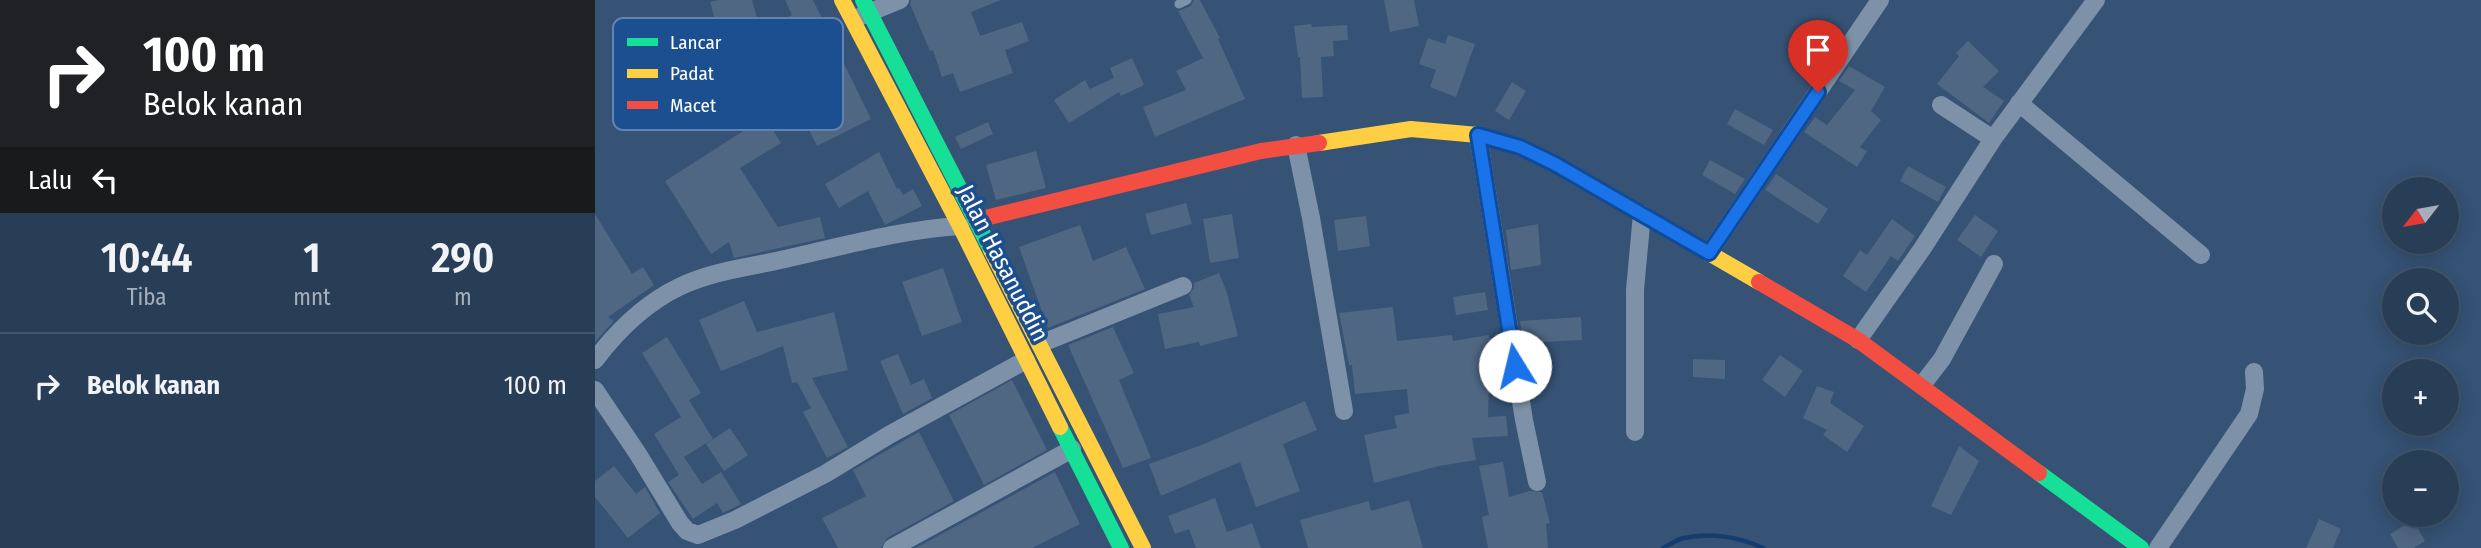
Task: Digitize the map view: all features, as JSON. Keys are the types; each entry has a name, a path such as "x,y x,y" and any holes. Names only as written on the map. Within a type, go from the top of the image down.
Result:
{"street":[{"name":"Jalan Hasanuddin","path":"842,0 960,226 1121,548"},
{"path":"851,19 866,6 900,0"},
{"path":"1709,253 1880,0"},
{"path":"1859,340 1993,139 2096,0"},
{"name":"Jalan Hasanuddin","path":"866,6 1143,548"},
{"path":"2019,103 2201,255"},
{"path":"1941,105 1993,139"},
{"path":"977,219 1218,160 1296,145 1411,129 1478,135 1520,147 1555,164 1859,340 2141,548"},
{"path":"1478,135 1524,420 1537,482"},
{"path":"1296,145 1344,411"},
{"path":"1635,432 1635,290 1642,214"},
{"path":"595,360 627,324 676,289 701,277 928,228 960,226"},
{"path":"1922,385 1942,359 1994,264"},
{"path":"1040,344 1184,286"},
{"path":"595,390 692,535 704,534 825,474 889,435 1026,360"},
{"path":"2158,548 2249,414 2255,389 2254,372"},
{"path":"892,548 1072,449"}],"building":[{"path":"752,0 757,18 715,18 710,2"},
{"path":"785,0 813,0 822,18 786,18 792,15"},
{"path":"911,0 1001,0 971,12 980,36 1022,22 1029,41 1005,50 1013,73 960,92 953,73 942,77 933,50 930,51 910,4"},
{"path":"1194,0 1200,0 1220,38 1218,39 1245,99 1155,137 1143,107 1186,90 1176,71 1203,58 1178,11 1191,6"},
{"path":"1384,0 1414,0 1419,26 1390,32"},
{"path":"1311,24 1312,27 1347,25 1348,40 1333,41 1334,56 1321,57 1323,97 1302,98 1300,57 1294,26"},
{"path":"1448,35 1475,44 1456,97 1430,87 1436,70 1419,64 1428,38 1445,44"},
{"path":"1968,41 1999,71 1983,87 2004,101 1989,123 1937,84 1959,56 1956,53"},
{"path":"1132,58 1144,85 1121,96 1119,92 1069,123 1054,100 1085,80 1090,89 1114,78 1110,68"},
{"path":"843,62 871,119 817,146 809,130 843,130"},
{"path":"1849,66 1885,87 1871,111 1881,120 1860,147 1867,151 1857,167 1804,132 1815,117 1827,125 1855,90 1839,81"},
{"path":"1512,82 1526,91 1509,120 1495,111"},
{"path":"1735,109 1773,130 1764,145 1727,124"},
{"path":"988,122 993,134 961,149 955,137"},
{"path":"745,130 773,130 781,143 740,168 778,227 820,217 825,238 734,258 729,242 711,254 665,181"},
{"path":"1036,151 1046,188 996,200 986,165"},
{"path":"879,152 897,189 899,188 903,195 913,189 922,206 885,225 868,191 839,208 825,184"},
{"path":"1710,160 1745,179 1735,194 1702,175"},
{"path":"1908,166 1946,187 1938,202 1900,181"},
{"path":"1776,174 1828,209 1818,224 1765,190"},
{"path":"1186,203 1192,224 1151,235 1145,214"},
{"path":"595,214 632,274 643,267 654,285 608,317 614,321 595,342"},
{"path":"1232,214 1239,258 1210,263 1203,219"},
{"path":"1975,215 1998,231 1981,257 1957,240"},
{"path":"1366,216 1370,246 1338,251 1334,220"},
{"path":"1892,219 1915,236 1898,261 1891,256 1866,292 1843,276 1860,250 1867,255"},
{"path":"1538,224 1541,265 1511,270 1506,230"},
{"path":"1080,225 1093,261 1126,247 1145,289 1048,328 1019,247"},
{"path":"943,268 962,322 922,336 902,282"},
{"path":"1219,273 1238,336 1200,346 1199,342 1165,349 1158,314 1194,307 1189,295 1194,283"},
{"path":"1485,292 1488,310 1456,315 1453,297"},
{"path":"744,301 757,332 834,312 848,370 812,378 848,447 827,458 803,412 811,408 797,382 792,383 783,346 721,371 699,320"},
{"path":"1393,307 1397,341 1452,335 1453,341 1489,335 1494,362 1499,362 1499,385 1489,384 1488,417 1506,416 1508,436 1472,438 1476,460 1439,466 1374,483 1364,435 1397,428 1394,416 1409,413 1407,389 1355,394 1352,365 1349,365 1339,313"},
{"path":"1581,317 1582,340 1523,343 1520,321"},
{"path":"1113,327 1134,373 1119,380 1151,458 1123,468 1068,345"},
{"path":"667,337 701,393 689,400 713,439 684,457 702,484 721,472 741,504 723,513 717,503 693,519 668,482 679,475 654,434 681,417 642,353"},
{"path":"898,354 911,385 924,379 932,398 903,414 880,361"},
{"path":"1780,355 1803,371 1785,397 1762,380"},
{"path":"1693,359 1725,360 1725,379 1693,377"},
{"path":"1012,380 1047,450 984,485 949,415"},
{"path":"1817,386 1834,392 1830,403 1864,426 1847,452 1823,435 1827,430 1803,418"},
{"path":"1305,401 1317,430 1283,444 1300,491 1256,507 1240,462 1161,496 1149,464"},
{"path":"730,428 748,455 724,471 706,444"},
{"path":"919,432 954,501 887,538 881,548 838,548 822,518 866,496 853,470"},
{"path":"1959,446 1979,461 1951,515 1931,506"},
{"path":"1503,462 1509,497 1530,491 1542,492 1550,523 1546,524 1548,548 1488,548 1482,517 1489,515 1479,466"},
{"path":"614,466 636,494 645,487 660,513 628,538 595,497 595,481"},
{"path":"1055,472 1080,524 1032,548 916,548"},
{"path":"1215,498 1227,532 1252,523 1261,548 1196,548 1189,529 1175,534 1168,516"},
{"path":"1409,500 1423,548 1308,548 1300,520 1369,501 1371,511"},
{"path":"2319,519 2341,529 2333,548 2306,548"},
{"path":"2402,527 2417,527 2425,541 2414,548 2398,548 2390,534"}],"waterway":[{"path":"1663,548 1681,539 1704,535 1734,538 1763,548"}],"traffic: fast":[{"path":"863,0 991,250"},
{"path":"1060,427 1121,548"},
{"path":"2039,473 2141,548"}],"traffic: slow":[{"path":"842,0 960,226 1060,427"},
{"path":"1319,143 1411,129 1478,135 1519,147 1555,164 1759,282"},
{"path":"991,250 1143,548"}],"traffic: jam":[{"path":"977,220 1261,151 1319,143"},
{"path":"1759,282 1858,340 2039,473"}],"route":[{"path":"1515,366 1478,135 1520,147 1555,164 1709,253 1818,92"}]}
